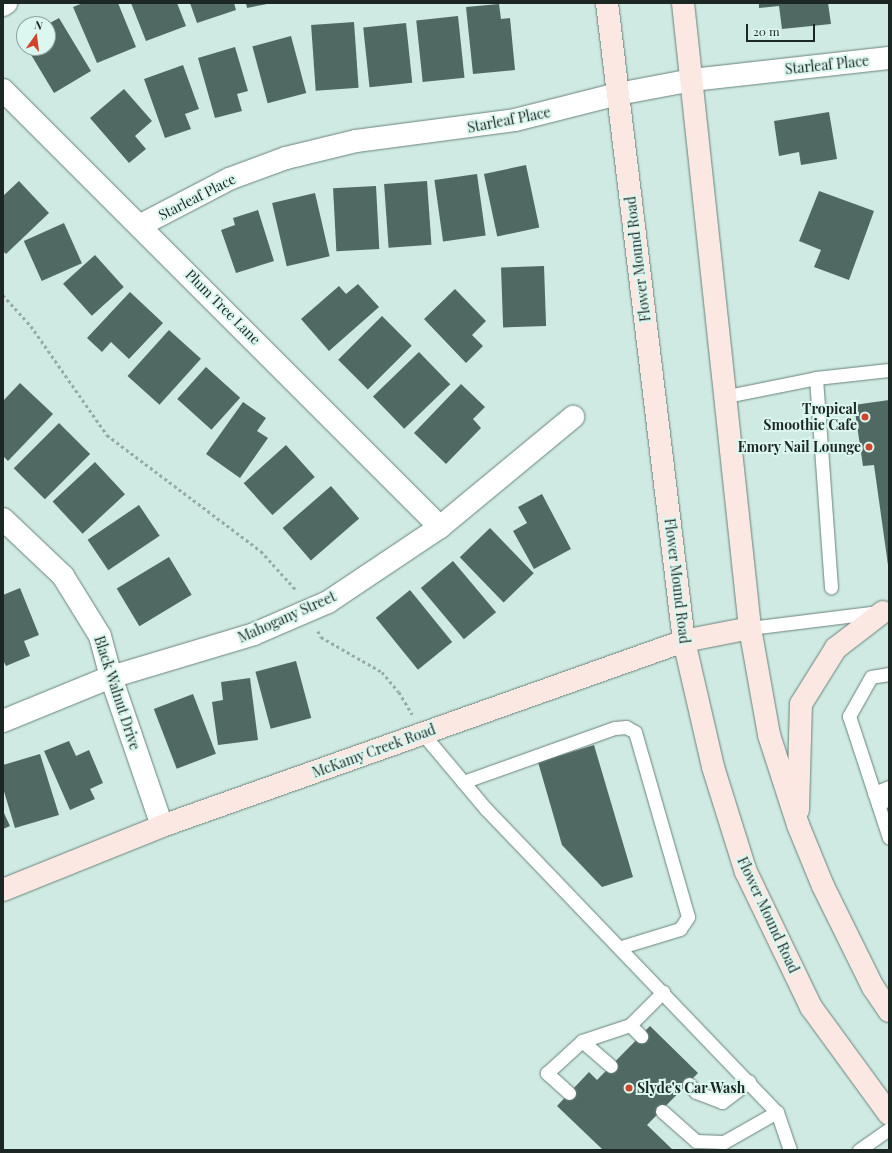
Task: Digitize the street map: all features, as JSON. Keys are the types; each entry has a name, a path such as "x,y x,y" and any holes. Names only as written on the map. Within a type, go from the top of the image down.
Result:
{"main road":[{"name":"Flower Mound Road","path":"607,3 684,641 713,767 746,872 812,1007 889,1114"},
{"path":"683,3 727,396 750,628 769,735 798,825 823,886 873,987 889,1011"},
{"path":"798,825 801,704 836,648 886,612"},
{"name":"McKamy Creek Road","path":"3,890 162,826 684,641 750,628"}],"street":[{"name":"Starleaf Place","path":"142,225 229,179 286,158 356,141 515,120 618,94 692,80 889,58"},
{"name":"Plum Tree Lane","path":"3,90 142,225 440,527"},
{"name":"Mahogany Street","path":"3,721 111,677 254,634 328,602 440,527 573,417"},
{"name":"Black Walnut Drive","path":"3,519 62,576 100,636 111,677 162,826"}],"lane":[{"path":"727,396 816,378 889,370"},
{"path":"816,378 830,587"},
{"path":"750,628 886,612"},
{"path":"888,833 886,815 849,716 871,677 889,674"},
{"path":"463,782 615,728 626,727 635,732 687,906 687,922 680,929 621,947"},
{"path":"423,734 463,782 777,1112 790,1150"},
{"path":"880,799 889,787"},
{"path":"569,1093 546,1073 582,1041 630,1025 663,992"},
{"path":"630,1025 641,1036"},
{"path":"582,1041 611,1066"},
{"path":"689,1084 696,1092 722,1102 749,1082"},
{"path":"662,1110 696,1141 724,1142 777,1112"},
{"path":"859,1150 889,1129"}],"path":[{"path":"3,295 31,326 108,434 261,551 294,584 321,637 382,672 399,692 423,734"}],"building":[{"path":"83,3 118,3 136,47 97,63 73,7"},
{"path":"131,3 177,3 186,26 146,41"},
{"path":"190,3 234,3 236,10 197,23"},
{"path":"246,3 267,3 267,4 247,8"},
{"path":"759,3 828,3 831,24 782,29 779,6 759,8"},
{"path":"499,4 501,19 510,18 515,70 473,74 466,7"},
{"path":"458,16 464,78 423,82 416,20"},
{"path":"59,18 91,71 54,93 32,56 56,56 56,20"},
{"path":"354,22 359,88 316,91 311,25"},
{"path":"406,23 412,83 370,87 363,27"},
{"path":"291,36 306,93 268,103 252,46"},
{"path":"235,47 248,91 237,94 242,111 215,118 198,58"},
{"path":"183,65 199,109 185,114 191,129 165,138 144,79"},
{"path":"124,89 152,121 135,136 146,149 129,163 90,118"},
{"path":"829,112 837,159 801,165 799,152 779,156 774,121"},
{"path":"526,165 539,228 497,237 484,174"},
{"path":"477,174 486,235 443,241 434,180"},
{"path":"19,181 49,213 6,254 3,251 3,196"},
{"path":"427,181 431,245 389,248 384,184"},
{"path":"376,186 379,249 336,251 333,188"},
{"path":"819,191 874,211 849,280 814,267 821,250 799,241"},
{"path":"315,193 330,256 287,266 272,203"},
{"path":"258,210 274,261 236,273 221,230 235,225 233,218"},
{"path":"64,223 82,263 42,281 24,241"},
{"path":"95,255 124,287 92,316 63,284"},
{"path":"544,266 546,326 503,327 501,268"},
{"path":"358,284 379,307 329,351 301,319 339,286 346,294"},
{"path":"455,289 486,321 472,335 483,346 466,363 424,319"},
{"path":"130,292 163,323 129,359 111,342 102,352 87,338"},
{"path":"382,316 412,346 368,390 338,360"},
{"path":"169,330 201,359 159,405 128,376"},
{"path":"419,352 450,384 404,429 373,396"},
{"path":"206,367 240,398 211,430 177,399"},
{"path":"20,383 53,414 8,461 3,456 3,401"},
{"path":"461,384 485,407 473,419 481,428 446,464 414,433"},
{"path":"889,400 888,565 874,465 863,466 854,405"},
{"path":"243,402 266,418 257,431 268,438 240,478 206,454"},
{"path":"59,423 90,454 45,499 14,468"},
{"path":"286,445 315,477 272,515 244,483"},
{"path":"95,462 125,494 83,534 53,502"},
{"path":"331,486 359,518 311,560 283,528"},
{"path":"542,494 571,549 534,569 513,531 527,523 518,507"},
{"path":"139,505 160,536 108,570 88,540"},
{"path":"490,528 534,573 504,602 460,557"},
{"path":"169,557 192,595 139,626 117,588"},
{"path":"453,561 496,612 464,639 421,588"},
{"path":"20,588 39,635 24,641 30,656 6,666 3,660 3,595"},
{"path":"410,590 452,642 418,670 376,618"},
{"path":"296,661 311,718 271,729 255,672"},
{"path":"250,678 258,740 218,745 212,702 223,700 221,682"},
{"path":"193,694 216,754 177,769 154,709"},
{"path":"69,741 76,756 89,750 103,783 90,789 95,799 70,810 44,751"},
{"path":"594,745 633,877 602,887 562,845 538,762"},
{"path":"40,754 59,815 15,828 3,788 3,765"},
{"path":"3,811 10,826 3,829"},
{"name":"Slyde's Car Wash","path":"650,1026 698,1073 647,1125 673,1150 603,1150 557,1106 589,1072 597,1080"}],"place":[{"name":"Tropical Smoothie Cafe","path":"865,417"},
{"name":"Emory Nail Lounge","path":"869,447"},
{"name":"Slyde's Car Wash","path":"629,1088"}]}
